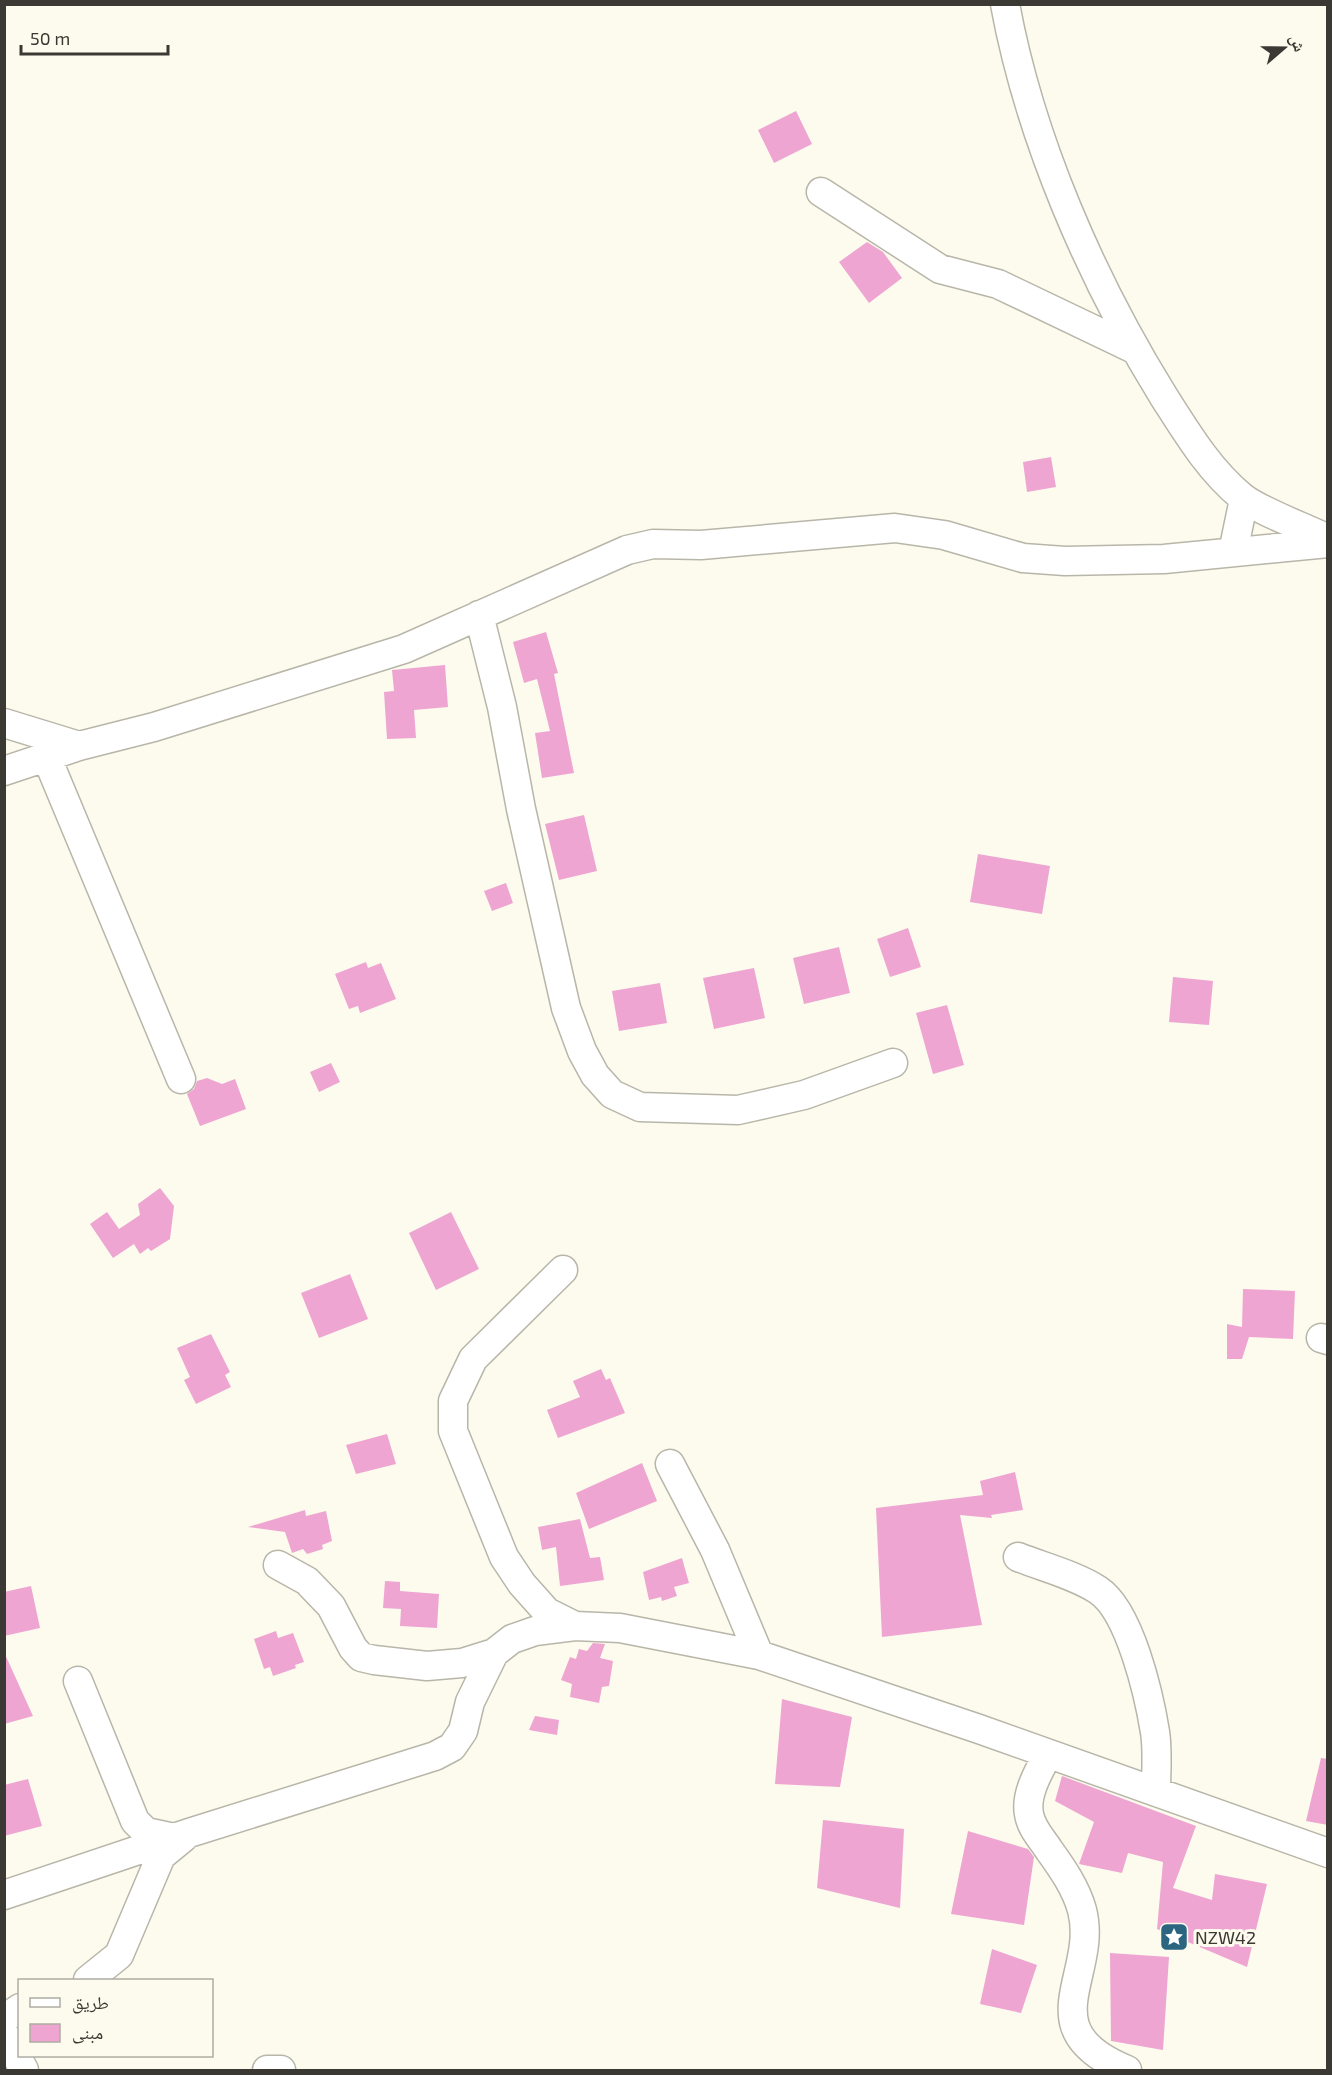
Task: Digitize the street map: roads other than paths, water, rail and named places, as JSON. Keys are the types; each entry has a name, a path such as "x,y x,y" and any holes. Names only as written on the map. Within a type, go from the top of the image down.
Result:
{"street":[{"path":"1005,4 1014,53 1034,116 1081,243 1134,349 1186,433 1213,469 1244,499 1328,539"},
{"path":"821,192 940,269 998,284 1134,349"},
{"path":"1233,552 1244,499"},
{"path":"4,771 79,746 154,727 404,649 627,550 653,544 700,545 895,528 944,536 1023,558 1065,561 1164,559 1328,543"},
{"path":"478,615 502,707 521,809 566,1008 582,1051 595,1075 612,1094 640,1107 738,1110 804,1095 894,1063"},
{"path":"4,723 79,746"},
{"path":"47,758 181,1079"},
{"path":"563,1270 473,1359 453,1401 453,1431 504,1557 522,1584 547,1612 575,1626"},
{"path":"670,1464 715,1550 759,1655"},
{"path":"1018,1557 1098,1590 1113,1603 1132,1647 1155,1733 1155,1791"},
{"path":"278,1565 307,1581 331,1606 353,1648 361,1657 427,1666 462,1663 494,1653 512,1639 535,1631 575,1626 620,1628 759,1655 1328,1853"},
{"path":"4,1895 181,1835 435,1756 452,1748 463,1731 470,1702 494,1653"},
{"path":"78,1681 135,1821 146,1832 181,1835"},
{"path":"1048,1754 1030,1795 1029,1814 1034,1830 1071,1885 1082,1910 1085,1930 1072,1999 1073,2019 1079,2036 1090,2050 1110,2063 1127,2070"},
{"path":"89,1979 119,1955 161,1856 181,1835"},
{"path":"8,2021 18,2052"},
{"path":"267,2070 281,2070"}],"place":[{"name":"NZW42","path":"1174,1937"}]}
